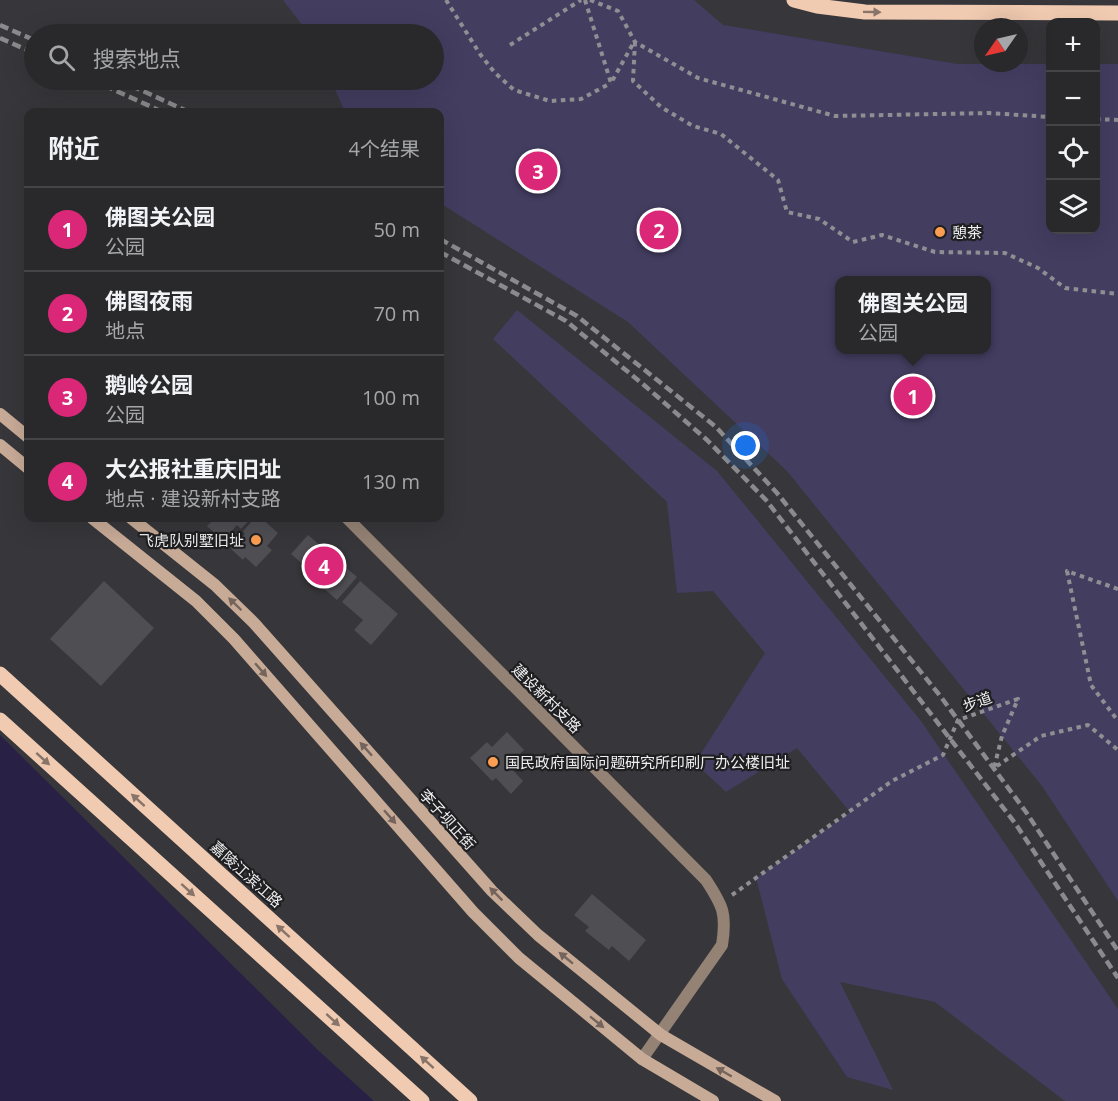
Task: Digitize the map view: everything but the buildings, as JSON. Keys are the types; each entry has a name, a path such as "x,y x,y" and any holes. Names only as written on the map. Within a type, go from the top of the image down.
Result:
{"main road":[{"path":"794,0 817,6 865,12 1118,13"},
{"path":"0,414 24,434"},
{"path":"0,445 24,465"},
{"path":"97,522 196,601 234,639 473,912 519,958 642,1059 713,1101"},
{"name":"李子坝正街","path":"136,522 215,585 254,623 492,891 537,935 661,1035 775,1101"},
{"name":"嘉陵江滨江路","path":"0,674 470,1101"},
{"path":"0,720 422,1101"}],"street":[{"name":"建设新村支路","path":"351,522 706,880 721,902 725,925 722,945 642,1059"}],"path":[{"path":"446,0 480,54 495,73 514,90 550,101 581,99 611,83 635,42"},
{"path":"510,45 583,0 611,83"},
{"path":"590,0 618,11 635,42 698,78 835,116 989,113 1046,117"},
{"path":"635,42 633,81 661,107 693,126 721,134 778,180 787,212 819,219 853,242 882,235 935,252 1005,253 1038,268 1065,288 1118,294"},
{"path":"1100,119 1118,120"},
{"path":"1118,589 1067,571 1091,685 1118,721"},
{"name":"步道","path":"721,902 892,781 943,755 958,720 1018,699 1002,735 993,768 1041,736 1088,726 1118,750"}],"shaded area":[{"path":"283,0 694,0 723,25 957,64 974,64 974,72 1028,72 1028,64 1046,64 1046,234 1100,234 1100,64 1118,64 1118,901 1042,786 787,471 628,322 444,206 444,108 343,108 335,90 444,90 444,24 301,24"},
{"path":"517,310 717,471 921,721 1118,1009 1118,1101 1065,1101 935,1002 840,982 893,1090 847,1077 782,979 756,878 850,812 797,748 726,792 695,763 765,653 713,591 677,593 667,502 493,339"},
{"path":"0,735 319,1051 374,1101 0,1101"}],"railway":[{"path":"0,25 24,36"},
{"path":"0,38 24,49"},
{"path":"114,90 154,108"},
{"path":"141,90 180,108"},
{"path":"444,241 577,316 716,427 777,493 941,697 1026,812 1118,951"},
{"path":"444,254 566,321 707,440 766,500 1015,823 1118,978"}],"place":[{"name":"鹅岭公园","path":"538,171"},
{"name":"佛图夜雨","path":"659,230"},
{"name":"憩茶","path":"940,232"},
{"name":"佛图关公园","path":"913,396"},
{"name":"飞虎队别墅旧址","path":"256,540"},
{"name":"大公报社重庆旧址","path":"324,566"},
{"name":"国民政府国际问题研究所印刷厂办公楼旧址","path":"493,762"}]}
